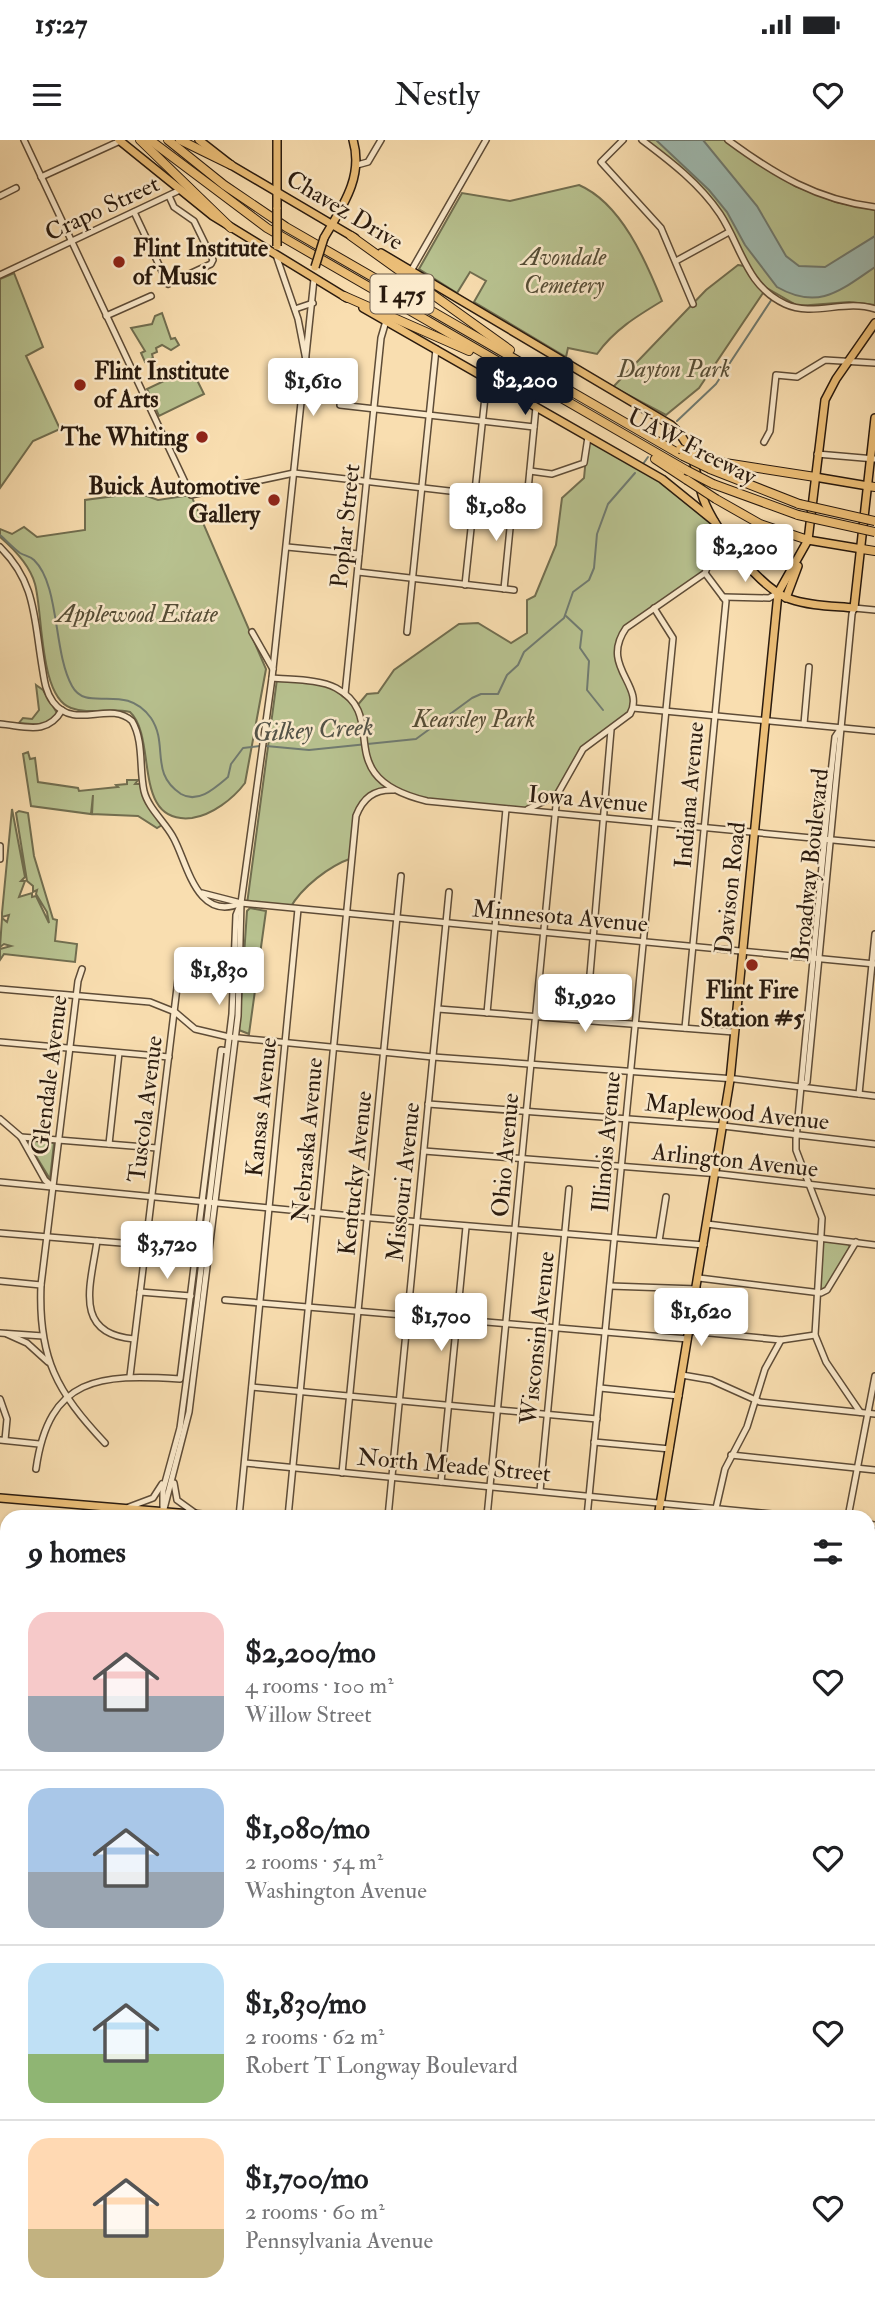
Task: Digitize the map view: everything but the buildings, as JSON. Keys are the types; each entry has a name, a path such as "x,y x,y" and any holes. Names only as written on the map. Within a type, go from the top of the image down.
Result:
{"highway":[{"path":"140,140 231,228"},
{"name":"UAW Freeway","path":"150,140 207,186 267,228 613,428 687,475 798,516 875,532"},
{"name":"UAW Freeway","path":"168,140 265,214 710,469 799,504 875,521"},
{"path":"180,140 231,165"},
{"path":"351,236 462,318 558,383"},
{"path":"344,296 501,363"},
{"path":"681,452 706,460 815,477"},
{"path":"687,475 716,499 760,524 808,540"},
{"path":"862,549 875,551"}],"main road":[{"name":"Chavez Drive","path":"120,140 206,210 277,258 662,479 714,522 762,581 782,596"},
{"name":"Chavez Drive","path":"199,140 231,165 671,425 690,447 714,522"},
{"path":"277,140 277,258"},
{"path":"314,279 324,237 352,187 357,165 353,140"},
{"name":"Davison Road","path":"660,1510 730,1080 766,720 782,596 808,540 825,400 875,323"},
{"name":"Broadway Boulevard","path":"854,608 872,486 875,418"},
{"path":"815,477 872,486"},
{"path":"685,497 694,495 701,488"},
{"path":"808,540 862,549"},
{"path":"782,596 854,608"},
{"path":"0,1498 143,1510"}],"street":[{"path":"24,140 191,495 294,474 527,500 536,407"},
{"path":"41,177 120,140"},
{"path":"357,165 370,159 381,140"},
{"path":"411,271 486,140"},
{"path":"623,140 601,162 654,218 676,261 693,304"},
{"path":"642,140 692,181 721,215 744,266 779,301 803,309 842,305 875,309"},
{"path":"728,140 776,175 799,187 825,197 875,207"},
{"path":"0,196 16,188"},
{"name":"Crapo Street","path":"0,275 180,190"},
{"path":"134,212 168,284 211,264 213,260 194,221 174,207 169,196"},
{"path":"194,221 206,210"},
{"path":"676,261 729,232"},
{"path":"277,258 295,309 306,360"},
{"path":"36,1469 39,1444 49,1420 65,1398 94,1382 130,1376 180,1379 191,1296 209,1203 232,1037 243,912 241,904 272,678 314,279"},
{"path":"106,316 151,296"},
{"path":"295,309 313,303"},
{"name":"Poplar Street","path":"345,694 374,408 386,321"},
{"path":"407,632 436,349"},
{"path":"764,442 770,431 776,375 797,377 825,360 875,363"},
{"path":"465,584 487,378"},
{"path":"340,405 534,427"},
{"path":"530,471 552,474 584,463 588,437"},
{"path":"817,454 873,459"},
{"path":"504,589 513,498"},
{"path":"633,708 631,689 617,662 616,649 626,628 705,573 718,540 724,534"},
{"path":"743,557 758,544"},
{"path":"0,547 29,585 46,687 53,702 62,710 54,722 46,727 0,724"},
{"path":"287,547 359,554"},
{"path":"358,572 514,590"},
{"path":"705,573 723,597 782,596"},
{"name":"Indiana Avenue","path":"685,1028 726,601 723,597"},
{"name":"Illinois Avenue","path":"588,1510 673,638 654,608"},
{"path":"854,608 875,610"},
{"name":"Broadway Boulevard","path":"854,608 841,727 835,737 834,783 796,1150 821,1213 815,1335 827,1362 860,1412"},
{"path":"252,632 260,650 273,668"},
{"path":"260,650 269,653 275,648"},
{"path":"804,724 809,667"},
{"path":"272,678 329,685 345,694 356,707 369,767 375,777"},
{"path":"633,708 875,731"},
{"path":"524,810 557,795 583,749 611,730 633,708"},
{"name":"Minnesota Avenue","path":"62,710 80,717 120,713 132,721 146,797 173,837 191,883 205,898 216,904 397,918 873,964"},
{"path":"586,1021 611,730"},
{"name":"Iowa Avenue","path":"375,777 394,790 427,801 875,844"},
{"name":"Nebraska Avenue","path":"289,1510 356,816 369,796 375,777"},
{"path":"369,796 383,789 394,790"},
{"name":"Ohio Avenue","path":"488,1510 557,795"},
{"path":"487,1013 506,809"},
{"path":"0,846 0,859"},
{"name":"Kentucky Avenue","path":"342,1472 401,876"},
{"name":"Missouri Avenue","path":"389,1510 449,892"},
{"name":"Kansas Avenue","path":"240,1510 298,909"},
{"path":"859,1094 875,934"},
{"name":"Glendale Avenue","path":"48,1362 43,1336 41,1285 76,995 82,969"},
{"name":"Tuscola Avenue","path":"130,1376 180,971"},
{"path":"0,989 150,1002 175,1012 195,1029 232,1037 433,1057 730,1080 875,1096"},
{"path":"438,1009 734,1032"},
{"path":"164,1510 185,1434 209,1203 227,1051 232,1037"},
{"path":"0,1042 169,1057"},
{"path":"108,1144 120,1053"},
{"name":"Maplewood Avenue","path":"428,1104 723,1126 875,1144"},
{"path":"0,1119 21,1137 45,1180 53,1187"},
{"path":"21,1137 157,1148"},
{"name":"Arlington Avenue","path":"424,1151 715,1174 875,1192"},
{"path":"0,1182 417,1223 704,1245"},
{"name":"Wisconsin Avenue","path":"540,1491 569,1189"},
{"path":"659,1241 666,1197"},
{"path":"707,1224 875,1245"},
{"path":"441,1482 466,1227"},
{"path":"0,1233 146,1245"},
{"path":"97,1241 89,1296 93,1319 113,1336 134,1339"},
{"path":"699,1278 816,1292 827,1290 856,1242"},
{"path":"0,1281 41,1285"},
{"path":"610,1286 697,1289"},
{"path":"140,1292 191,1296"},
{"path":"225,1300 605,1333 780,1340 815,1335"},
{"path":"0,1333 43,1336"},
{"path":"7,1334 27,1343 48,1362 65,1398 105,1443"},
{"path":"716,1508 719,1486 731,1455 747,1427 765,1369 780,1340"},
{"path":"682,1375 711,1380 756,1400 872,1414"},
{"path":"849,1510 856,1468 872,1414 875,1377"},
{"path":"252,1387 597,1419"},
{"path":"600,1388 679,1395"},
{"path":"0,1399 7,1419 3,1440 39,1444"},
{"path":"163,1510 166,1479 187,1403"},
{"path":"594,1442 670,1449"},
{"path":"731,1455 875,1470"},
{"name":"North Meade Street","path":"245,1463 735,1510"},
{"path":"175,1466 175,1496 190,1510"},
{"path":"128,1507 151,1499 166,1479"}],"green space":[{"path":"642,140 724,140 795,186 836,202 875,210 875,305 849,302 798,306 765,287 752,272 727,223 697,186"},
{"name":"Avondale Cemetery","path":"579,185 594,194 620,219 640,251 662,301 618,331 597,354 568,348 566,357 474,302 486,281 470,272 457,293 419,269 462,193 510,201"},
{"name":"Dayton Park","path":"738,265 744,266 765,290 699,388 666,415 613,387 706,290"},
{"path":"14,273 43,347 26,356 60,429 33,441 0,488 0,279"},
{"path":"162,313 171,339 175,338 179,345 171,350 162,345 156,348 157,352 152,354 153,358 145,362 141,353 145,351 131,328 152,324 155,316"},
{"path":"191,368 204,394 159,416 147,389"},
{"name":"Kearsley Park","path":"588,437 662,479 714,522 718,540 708,569 626,628 616,649 631,689 633,708 583,749 557,795 524,810 427,801 394,790 376,791 360,808 352,858 317,878 290,908 247,904 277,679 329,685 356,707 367,694 378,693 394,670 459,624 478,623 511,643 527,633 527,600 535,596 556,545 562,498 584,478"},
{"name":"Applewood Estate","path":"138,493 158,500 191,495 266,669 245,783 222,805 207,814 192,818 173,817 161,808 153,794 138,724 130,712 78,710 61,701 48,672 33,577 21,558 0,537 0,529 12,534 24,527 37,537 85,530 85,500"},
{"path":"36,685 43,690 57,713 45,723 19,723 23,718 32,719 39,710"},
{"path":"28,752 30,759 35,758 38,782 78,788 79,791 118,787 116,785 127,784 127,780 138,780 135,784 140,784 143,796 162,825 157,828 138,816 92,814 93,795 91,814 31,806 23,754"},
{"path":"12,809 25,877 21,881 25,881 19,897 32,893 32,897 36,896 49,923 47,912 36,894 37,890 33,892 33,886 27,881 16,813 19,811 28,813 34,856 53,919 57,920 55,941 77,944 75,962 4,954 0,960 0,949 11,946 4,944 0,947 2,918 7,922 9,915 2,917"},
{"path":"250,908 266,911 249,1034 239,1030 247,911"},
{"path":"30,1140 54,1143 50,1179 28,1143"},
{"path":"826,1241 848,1244 850,1247 827,1287 820,1290 822,1243"}],"water":[{"path":"656,140 703,140 757,206 786,256 799,266 825,267 875,236 875,267 829,295 805,297 777,287 745,245 727,212 709,190"}],"waterway":[{"name":"Gilkey Creek","path":"677,421 716,384 772,299"},
{"name":"Gilkey Creek","path":"643,464 648,457"},
{"name":"Gilkey Creek","path":"266,746 309,750 416,739 472,698 481,694 498,694 507,675 518,665 524,652 564,618 573,592 589,580 594,568 597,534 608,504 635,473"},
{"name":"Gilkey Creek","path":"0,535 20,553 32,559 42,571 48,585 66,672 72,686 87,698 129,701 151,718 159,738 162,768 171,786 187,797 200,796 228,777 231,764 243,748 260,746"},
{"path":"566,616 582,631 580,648 589,661 587,690 603,710"}],"place":[{"name":"Flint Institute of Music","path":"119,262"},
{"name":"Flint Institute of Arts","path":"80,385"},
{"name":"The Whiting","path":"202,437"},
{"name":"Buick Automotive Gallery","path":"274,500"},
{"name":"Flint Fire Station #5","path":"752,965"}]}
